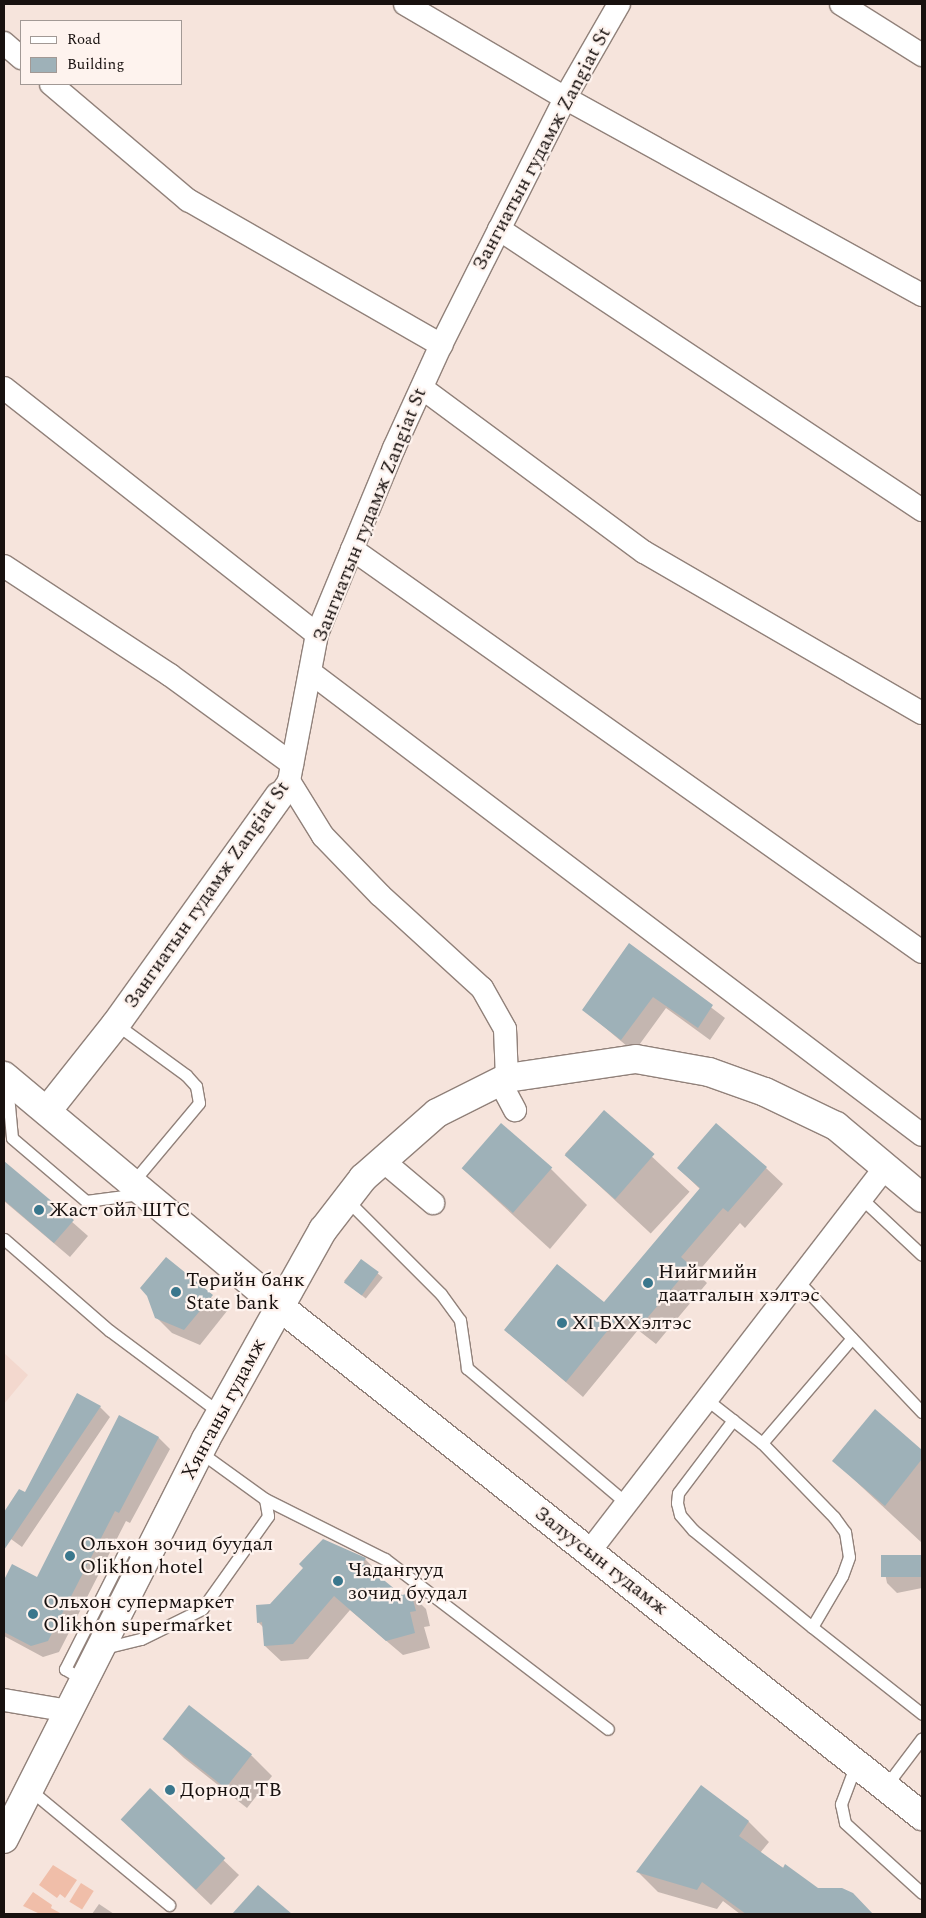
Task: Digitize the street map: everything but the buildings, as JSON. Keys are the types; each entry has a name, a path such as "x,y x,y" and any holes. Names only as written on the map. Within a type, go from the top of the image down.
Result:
{"main road":[{"name":"Зангиатын гудамж Zangiat St","path":"47,1111 116,1024 287,780"},
{"name":"Хянганы гудамж","path":"4,1838 220,1413 323,1230 346,1199 382,1160 437,1112 503,1080 636,1059 709,1072 765,1092 836,1126 922,1198"},
{"name":"Залуусын гудамж","path":"5,1078 279,1306 922,1816"}],"street":[{"path":"405,4 564,98 922,295"},
{"name":"Зангиатын гудамж Zangiat St","path":"287,780 317,634 352,549 441,345 564,98 619,4"},
{"path":"841,4 922,55"},
{"path":"4,43 20,57"},
{"path":"53,85 188,200 441,345"},
{"path":"499,230 922,510"},
{"path":"4,388 317,634"},
{"path":"422,388 644,552 922,713"},
{"path":"352,549 922,952"},
{"path":"4,566 170,675 287,780 323,836 380,895 482,988 505,1029 503,1080 515,1110"},
{"path":"310,672 922,1135"},
{"path":"382,1160 433,1203"},
{"path":"589,1552 885,1167"},
{"path":"4,1700 69,1711"}],"lane":[{"path":"5,1078 12,1138 86,1201 138,1188 199,1103 196,1086 186,1075 116,1024"},
{"path":"861,1198 922,1255"},
{"path":"346,1199 450,1307 460,1320 466,1368 626,1503"},
{"path":"4,1239 110,1331 220,1413"},
{"path":"797,1280 922,1412"},
{"path":"762,1443 852,1338"},
{"path":"706,1399 762,1443 834,1517 845,1532 848,1557 842,1576 812,1627"},
{"path":"733,1420 678,1493 676,1503 680,1515 693,1530 922,1714"},
{"path":"200,1452 265,1499 385,1559 608,1728"},
{"path":"100,1650 141,1639 202,1609 268,1516 265,1499"},
{"path":"84,1680 65,1669 126,1548 146,1558"},
{"path":"885,1787 922,1738"},
{"path":"856,1764 841,1804 845,1823 922,1893"},
{"path":"29,1789 169,1905"}],"shaded area":[{"path":"4,1353 28,1375 4,1404"},
{"path":"53,1865 77,1880 65,1898 60,1894 57,1898 39,1885"},
{"path":"81,1883 94,1891 82,1910 69,1902"},
{"path":"33,1892 52,1905 51,1908 62,1914 40,1914 23,1906"}],"place":[{"name":"Жаст ойл ШТС","path":"39,1210"},
{"name":"Нийгмийн даатгалын хэлтэс","path":"648,1283"},
{"name":"Төрийн банк State bank","path":"176,1292"},
{"name":"ХГБХХэлтэс","path":"562,1323"},
{"name":"Ольхон зочид буудал Olikhon hotel","path":"70,1556"},
{"name":"Чадангууд зочид буудал","path":"338,1581"},
{"name":"Ольхон супермаркет Olikhon supermarket","path":"33,1614"},
{"name":"Дорнод ТВ","path":"170,1790"}]}
